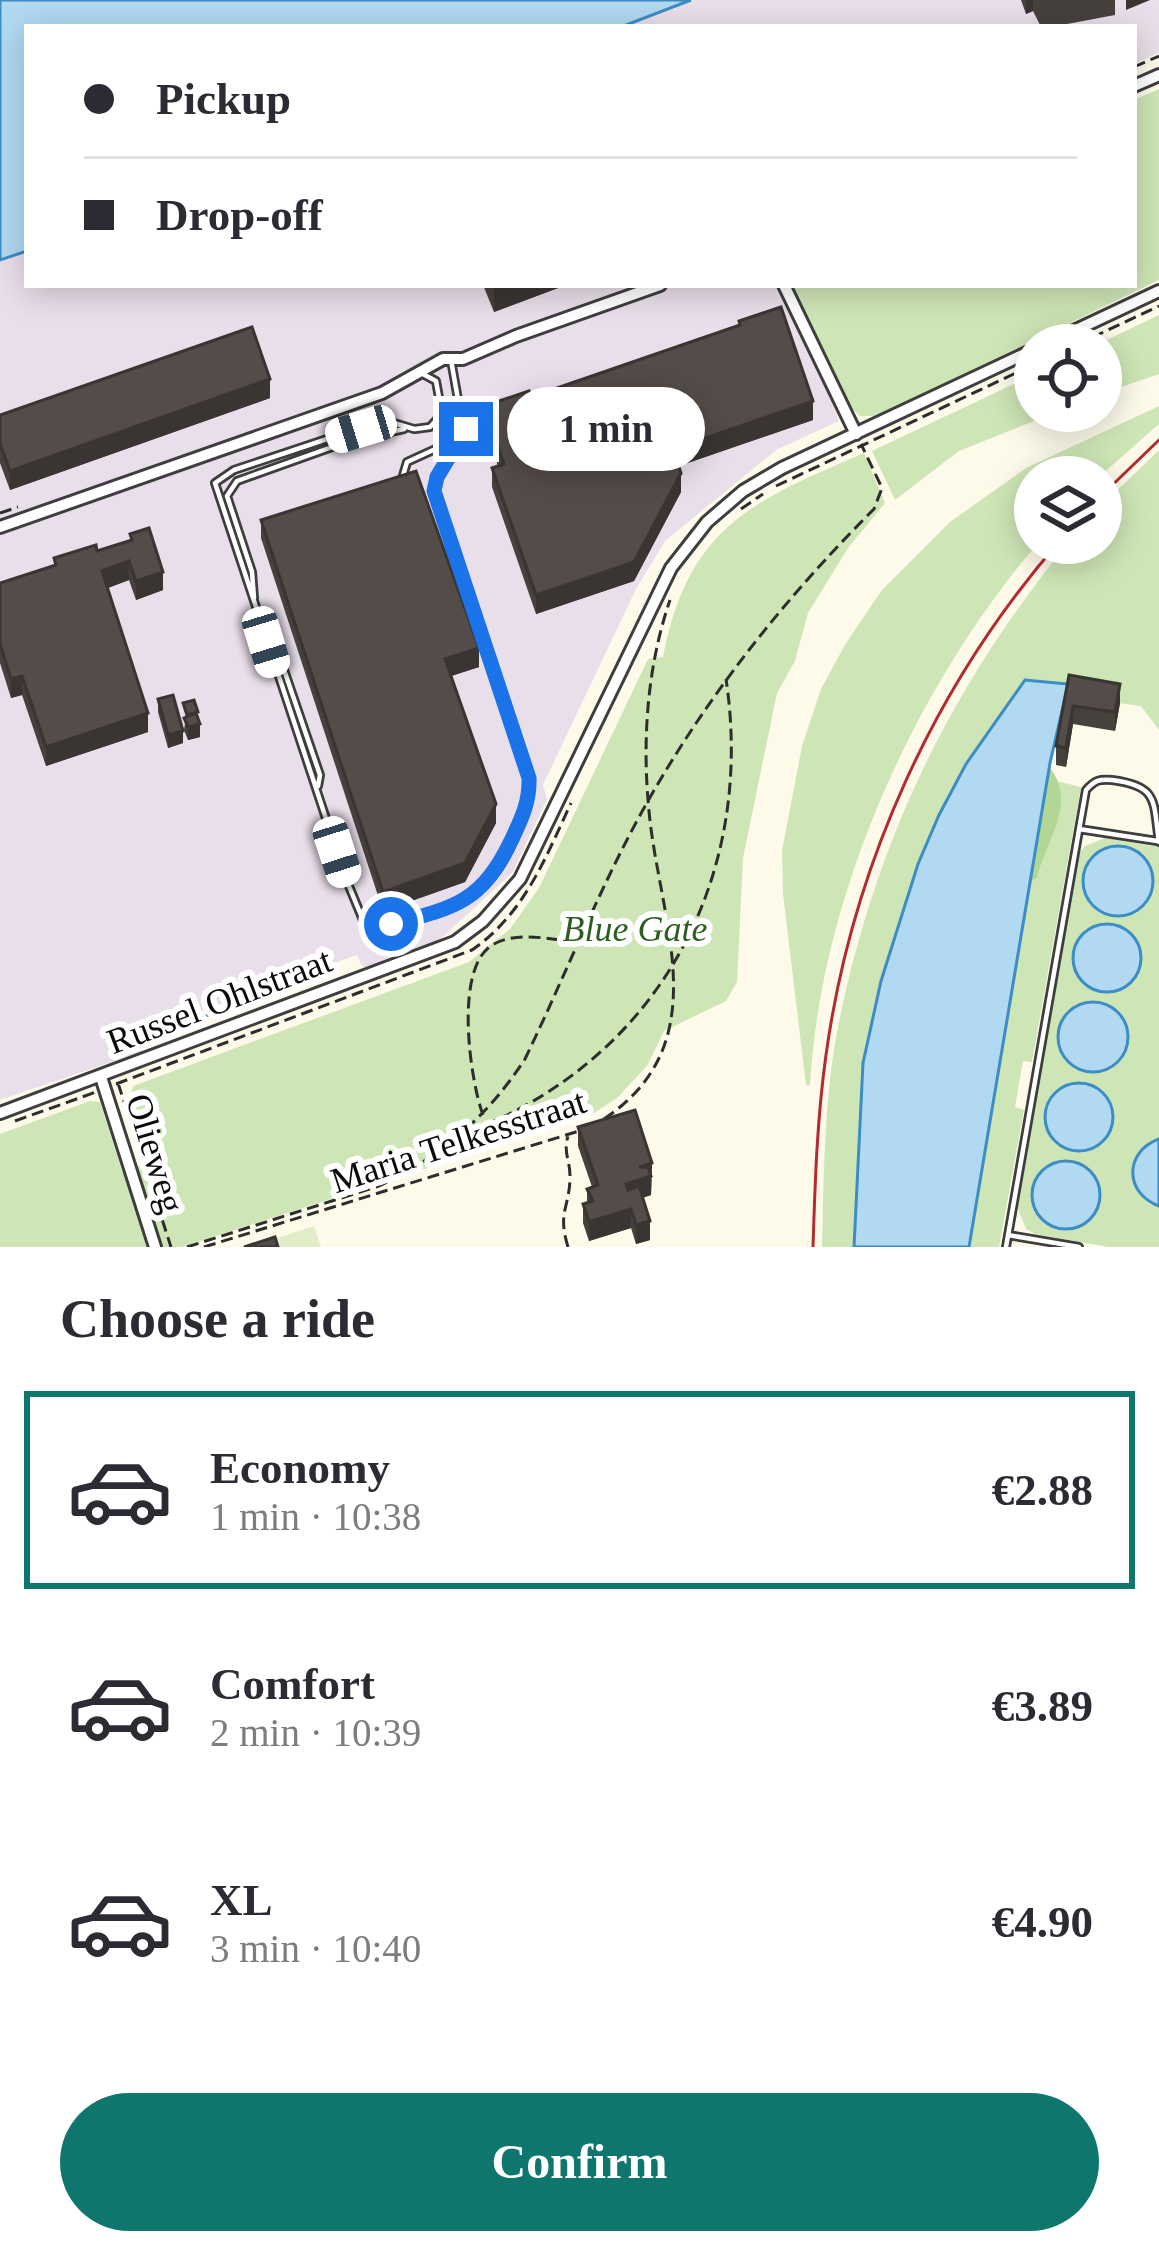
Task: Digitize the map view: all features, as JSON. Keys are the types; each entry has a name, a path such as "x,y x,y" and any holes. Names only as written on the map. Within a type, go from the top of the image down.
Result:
{"street":[{"path":"0,527 382,393 416,371 652,288"},
{"path":"785,288 859,440"},
{"path":"1089,324 1159,291"},
{"name":"Russel Ohlstraat","path":"0,1112 455,941 483,921 520,879 671,568 707,522 743,491 859,440 1014,361"},
{"name":"Olieweg","path":"101,1077 154,1247"}],"lane":[{"path":"414,429 394,422 375,423 220,476 214,483 355,905 363,920 373,923 415,918 464,901 480,890 495,873 526,808 529,778 434,491 437,477 466,429 457,360"},
{"path":"253,602 256,588 227,496 237,481 394,428 430,428 442,414 443,404 436,381 416,371"},
{"path":"402,479 407,462 452,436 462,422 463,410"},
{"path":"1006,1247 1079,829 1086,790 1091,783 1100,779 1140,784 1153,801 1159,842 1079,829"},
{"path":"1008,1235 1079,1247"}],"path":[{"path":"1121,324 1159,306"},
{"path":"736,513 859,440 1014,373"},
{"name":"Maria Telkesstraat","path":"187,1247 380,1186 409,1172 483,1115 526,1059 648,801 726,680 782,608 874,509 882,488 859,440"},
{"name":"Maria Telkesstraat","path":"598,1124 638,1091 663,1052 671,1024 674,965 648,801 647,721 654,655 672,592"},
{"path":"461,1134 531,1103 573,1075 647,1004 674,965 708,895 724,840 732,766 726,680"},
{"path":"483,1115 472,1075 469,1034 472,980 479,960 487,949 509,940 547,936 580,941"},
{"path":"118,1083 171,1247"},
{"path":"0,1126 87,1095"},
{"name":"Maria Telkesstraat","path":"204,1247 581,1130"},
{"path":"568,1247 560,1222 570,1175 564,1150 569,1134"}],"shaded area":[{"path":"695,0 1159,0 1159,53 1137,63 1137,24 632,24"},
{"name":"Blue Gate","path":"24,253 24,288 789,288 839,421 776,450 665,541 636,589 543,785 547,799 513,872 434,945 369,969 357,955 135,1035 141,1052 0,1100 0,261"}],"green space":[{"path":"1159,89 1159,280 1067,324 1014,324 1014,350 876,416 860,416 851,408 791,288 1137,288 1137,99"},
{"path":"1159,315 1159,374 1122,387 1122,333"},
{"path":"1014,384 1014,429 959,451 895,500 872,451"},
{"path":"1159,406 1159,424 1122,457 1052,456 1103,432 1122,432 1122,423"},
{"path":"1159,450 1159,730 1141,706 1029,692 870,1247 822,1247 833,1054 854,959 896,831 953,712 987,654 1052,564 1122,564 1122,486"},
{"name":"Blue Gate","path":"864,453 885,503 848,548 808,613 795,661 777,693 743,858 737,982 726,1001 664,1031 647,1066 617,1098 591,1115 182,1247 0,1247 0,1134 90,1101 100,1102 122,1171 150,1163 130,1100 133,1086 469,962 510,929 539,888 648,659 663,657 674,613 708,548 758,504"},
{"path":"1014,477 1014,564 1021,564 952,662 882,796 833,940 810,1085 806,1085 782,851 802,746 821,689 846,643 882,590 950,522"},
{"path":"1050,768 1061,795 1057,823 1037,878 1021,885"},
{"path":"1048,779 1081,787 1032,1062 1023,1061 1015,1107 1024,1110 999,1247 970,1247 1021,942 1016,936"},
{"path":"1105,838 1159,847 1159,1247 1109,1247 1035,1234 1026,1229 1017,1206 1079,853"},
{"path":"314,1226 321,1247 277,1247 274,1239"}],"water":[{"path":"0,0 691,0 629,24 24,24 24,252 0,260"},
{"path":"1025,680 1068,684 1050,763 969,1247 854,1247 863,1063 881,981 918,864 939,815 966,764"},
{"path":"1118,846 1143,856 1153,881 1143,906 1118,916 1093,906 1083,881 1093,856"},
{"path":"1107,924 1131,934 1141,958 1131,982 1107,992 1083,982 1073,958 1083,934"},
{"path":"1093,1002 1117,1013 1128,1037 1117,1061 1093,1072 1069,1061 1058,1037 1069,1013"},
{"path":"1079,1083 1103,1093 1113,1117 1103,1141 1079,1151 1055,1141 1045,1117 1055,1093"},
{"path":"1159,1139 1159,1206 1139,1192 1133,1172 1139,1153"},
{"path":"1066,1161 1090,1171 1100,1195 1090,1219 1066,1229 1042,1219 1032,1195 1042,1171"}],"building":[{"path":"781,307 813,401 673,449 681,473 634,562 536,595 492,468 504,464 484,406 529,391 531,397"},
{"path":"252,327 270,379 10,471 0,444 0,415"},
{"path":"416,471 479,648 445,659 496,804 465,863 383,892 261,520"},
{"path":"149,528 163,572 136,581 129,561 102,571 148,713 46,747 22,676 11,679 0,644 0,583 56,565 54,558 132,540 130,534"},
{"path":"1069,675 1120,684 1115,712 1073,706 1066,748 1056,746"},
{"path":"173,695 183,731 168,735 158,699"},
{"path":"194,700 198,712 187,715 183,703"},
{"path":"196,713 200,724 188,727 184,718"},
{"path":"635,1110 652,1163 639,1167 648,1167 651,1176 626,1184 628,1190 639,1186 650,1221 636,1225 631,1209 589,1222 583,1204 593,1201 587,1189 598,1185 578,1127"},
{"path":"275,1237 278,1247 244,1247"}],"waterway":[{"path":"139,1040 335,969"}],"railway":[{"path":"1122,476 1159,440"},
{"path":"813,1247 826,1055 838,985 878,848 937,718 973,657 1041,564"}],"route":[{"path":"391,924 464,901 480,890 508,848 530,793 434,491 437,477 466,429"}]}
